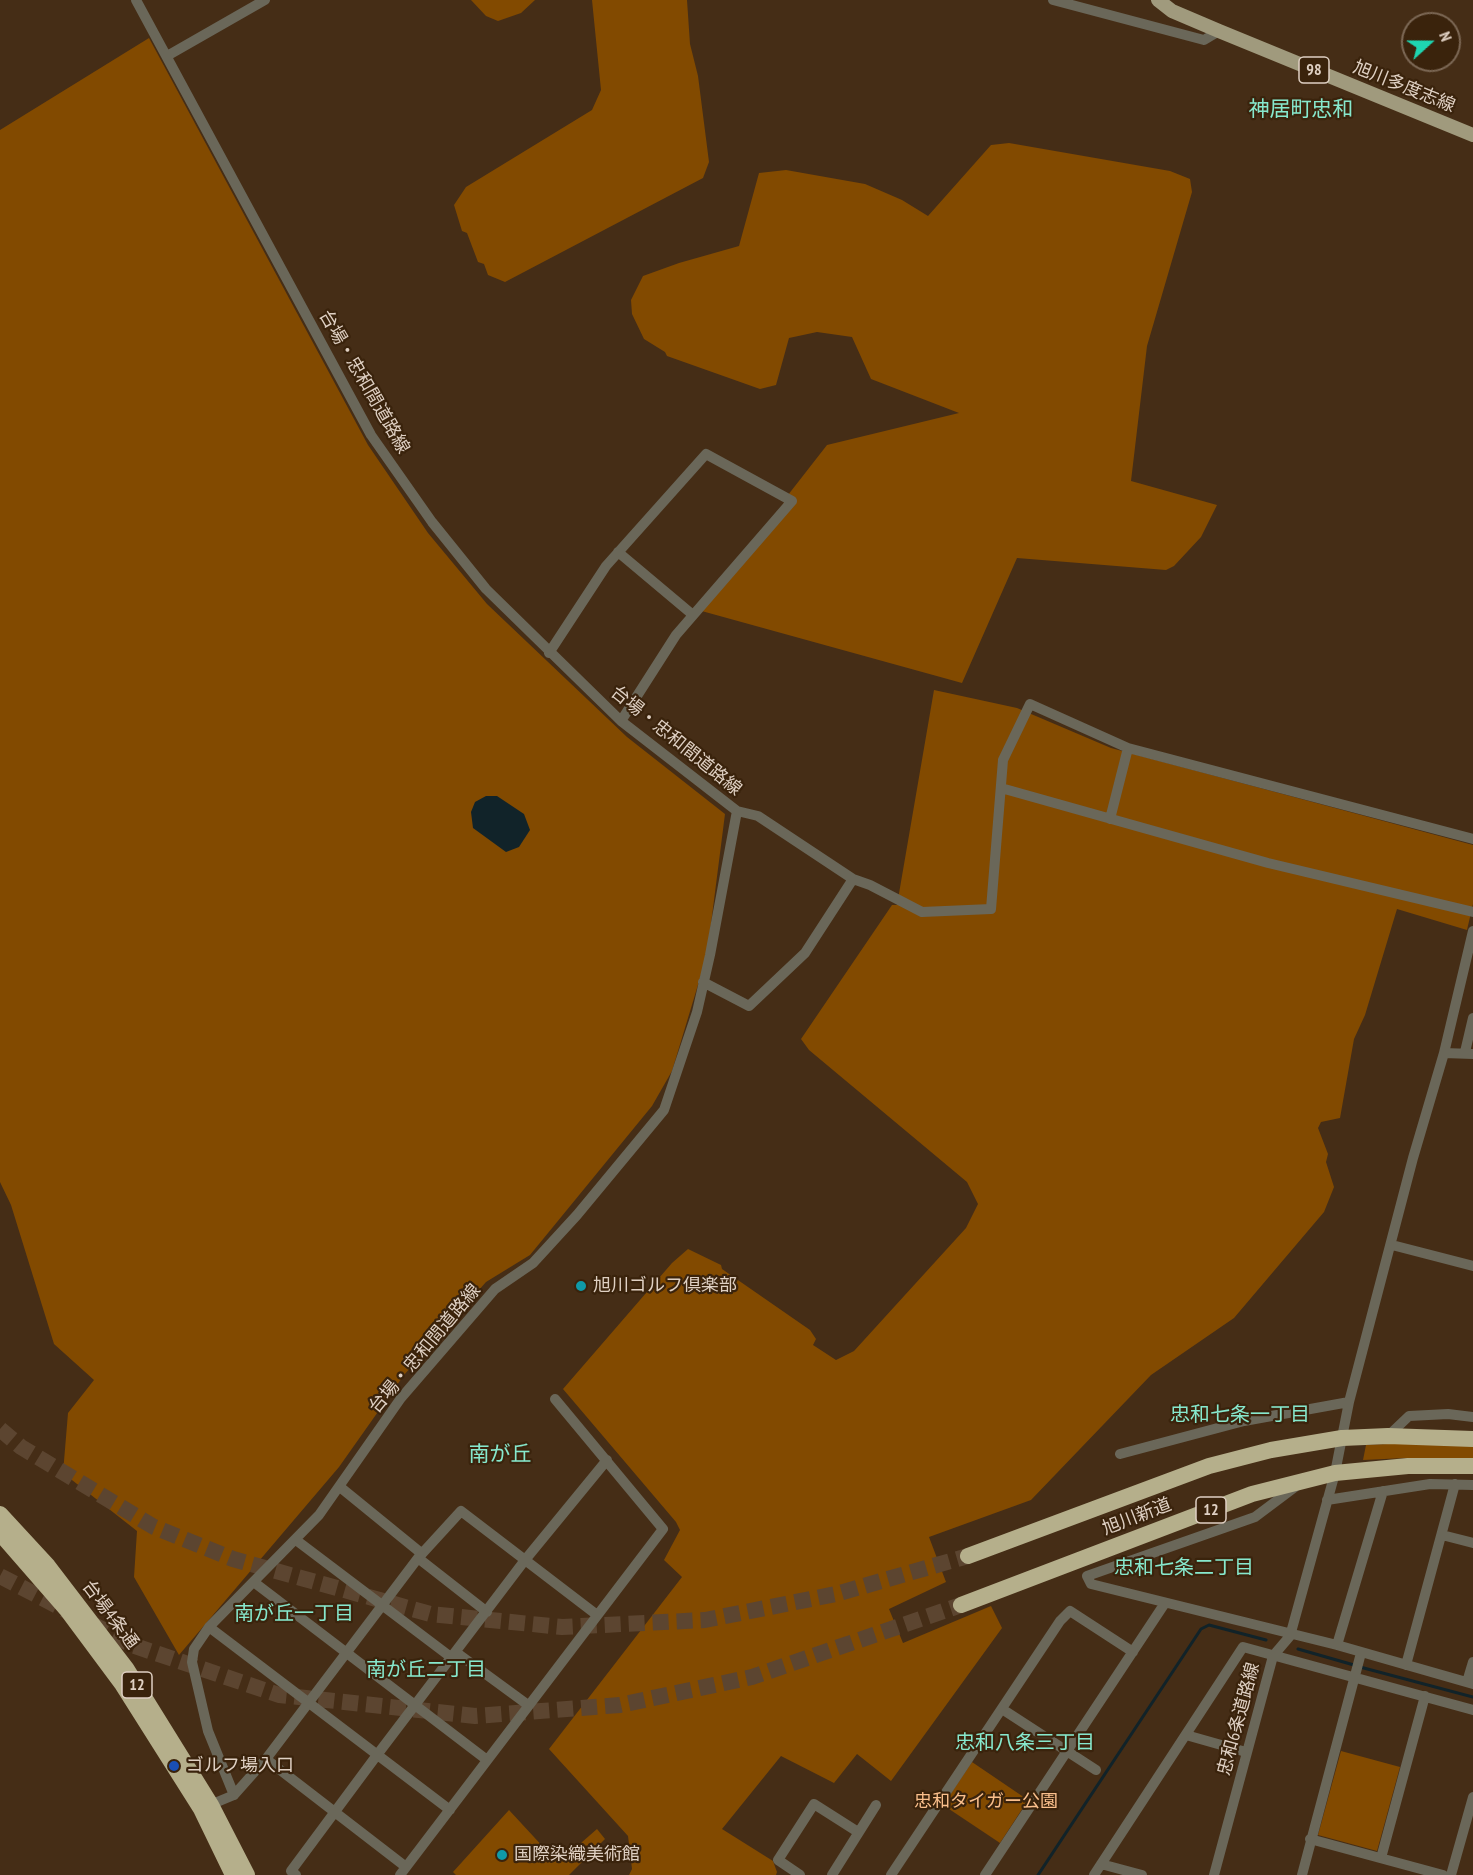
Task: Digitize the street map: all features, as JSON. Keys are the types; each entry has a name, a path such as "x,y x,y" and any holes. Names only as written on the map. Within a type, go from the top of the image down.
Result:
{"highway":[{"name":"旭川新道","path":"968,1556 1209,1466 1271,1450 1342,1438 1388,1436 1473,1438"},
{"name":"旭川新道","path":"961,1605 1252,1494 1335,1473 1408,1466 1473,1466"},
{"name":"台場4条通","path":"0,1514 48,1566 126,1668 247,1875"},
{"name":"台場4条通","path":"0,1533 67,1610 206,1807 233,1875"}],"main road":[{"name":"旭川多度志線","path":"1158,0 1172,11 1473,135"}],"street":[{"name":"台場・忠和間道路線","path":"136,0 371,435 432,522 486,589 549,653 621,721 737,811 697,1012 664,1110 577,1215 533,1263 495,1289 401,1398 340,1486 296,1540 209,1627 194,1649 192,1662 208,1731 234,1795"},
{"path":"167,56 265,0"},
{"path":"1053,0 1204,40 1219,31"},
{"path":"549,653 618,552 706,454 792,501 676,635 621,721"},
{"path":"618,552 693,615"},
{"path":"737,811 758,816 853,879 870,885 922,912 991,909 1003,760 1030,704 1128,748 1473,839"},
{"path":"1110,819 1128,748"},
{"path":"1001,788 1269,863 1473,912"},
{"path":"703,982 749,1006 805,953 853,879"},
{"name":"忠和6条道路線","path":"1214,1875 1273,1656 1290,1636 1335,1473 1349,1402 1444,1053 1473,931"},
{"path":"1444,1053 1469,1053 1473,1018"},
{"path":"1392,1245 1473,1266"},
{"path":"266,1759 335,1813 403,1871 663,1529 555,1399"},
{"path":"1120,1454 1244,1421 1349,1402"},
{"path":"1388,1436 1409,1416 1448,1414 1473,1417"},
{"path":"296,1875 291,1871 525,1560 607,1460"},
{"path":"1302,1481 1255,1516 1087,1576 1091,1584 1337,1646 1358,1665 1425,1696 1473,1710"},
{"path":"1327,1500 1430,1484 1473,1485"},
{"path":"1406,1665 1455,1484"},
{"path":"340,1486 487,1612"},
{"path":"1337,1646 1383,1491"},
{"path":"206,1807 234,1795 266,1759 419,1555 461,1511 597,1615"},
{"path":"1442,1535 1473,1543"},
{"path":"296,1540 382,1605 528,1705"},
{"path":"255,1583 487,1760"},
{"path":"985,1875 1165,1603"},
{"path":"891,1875 1060,1621 1070,1611 1132,1652"},
{"path":"209,1627 450,1810"},
{"path":"1094,1875 1243,1647 1273,1656 1358,1665 1406,1665 1470,1683 1473,1662"},
{"path":"1302,1875 1358,1665"},
{"path":"1381,1858 1425,1696"},
{"path":"1002,1709 1096,1770"},
{"path":"1186,1735 1246,1752"},
{"path":"1452,1875 1473,1797"},
{"path":"800,1875 778,1860 814,1804 858,1832"},
{"path":"832,1875 876,1805"},
{"path":"1310,1839 1443,1875"},
{"path":"1101,1864 1122,1872 1142,1875"}],"green space":[{"path":"471,0 535,0 521,13 498,21 486,16"},
{"path":"592,0 687,0 690,44 698,76 709,162 703,178 505,282 488,275 484,264 478,262 467,233 462,231 454,205 466,187 592,110 601,90"},
{"path":"149,38 368,445 428,533 487,604 627,737 725,814 707,955 672,1071 652,1106 530,1255 486,1282 404,1375 339,1467 179,1655 134,1577 137,1531 63,1473 68,1413 94,1380 54,1344 11,1205 0,1182 0,130"},
{"path":"1009,143 1170,171 1190,179 1192,192 1147,346 1131,481 1217,505 1201,537 1174,566 1166,570 1017,558 962,683 698,610 771,527 788,495 827,445 959,413 871,379 852,337 817,332 789,338 776,385 760,389 667,356 665,352 644,339 632,314 631,300 643,276 739,246 759,173 786,170 865,184 902,200 928,216 991,145"},
{"path":"934,690 1017,708 1111,748 1473,845 1473,904 1467,930 1397,909 1365,1015 1354,1039 1340,1118 1321,1122 1318,1128 1328,1154 1326,1162 1334,1187 1324,1212 1234,1318 1151,1375 1031,1500 929,1537 946,1582 889,1609 903,1643 991,1606 1002,1628 891,1781 857,1754 834,1783 781,1756 722,1829 773,1861 776,1875 629,1875 632,1869 628,1836 549,1749 682,1577 664,1560 680,1530 676,1522 563,1389 672,1263 688,1249 721,1265 722,1269 810,1330 816,1339 813,1345 836,1360 854,1351 966,1228 978,1204 967,1182 809,1050 801,1039 892,905 897,905"},
{"path":"1431,1442 1473,1444 1473,1459 1363,1460 1366,1445"},
{"path":"1341,1751 1400,1767 1377,1851 1318,1835"},
{"name":"忠和タイガー公園","path":"972,1762 1028,1800 1000,1843 943,1805"},
{"path":"509,1810 558,1863 597,1829 605,1839 569,1875 456,1875 453,1872"}],"water":[{"path":"486,796 497,796 524,814 530,830 519,847 506,852 473,828 471,812 475,802"}],"waterway":[{"path":"1038,1875 1201,1629 1209,1625 1266,1640"},
{"path":"1298,1649 1354,1665"},
{"path":"1360,1667 1473,1697"}],"tunnel":[{"path":"0,1429 21,1447 154,1527 233,1559 430,1614 562,1627 705,1620 836,1594 968,1556"},
{"path":"0,1576 69,1612"},
{"path":"92,1624 132,1645 279,1695 475,1716 620,1705 752,1677 961,1605"}],"place":[{"name":"旭川ゴルフ倶楽部","path":"581,1286"},
{"name":"ゴルフ場入口","path":"174,1766"},
{"name":"国際染織美術館","path":"502,1855"}],"district":[{"name":"神居町忠和","path":"1301,110"},
{"name":"忠和七条一丁目","path":"1240,1415"},
{"name":"南が丘","path":"500,1455"},
{"name":"忠和七条二丁目","path":"1184,1568"},
{"name":"南が丘一丁目","path":"294,1614"},
{"name":"南が丘二丁目","path":"426,1670"},
{"name":"忠和八条三丁目","path":"1025,1743"}]}
